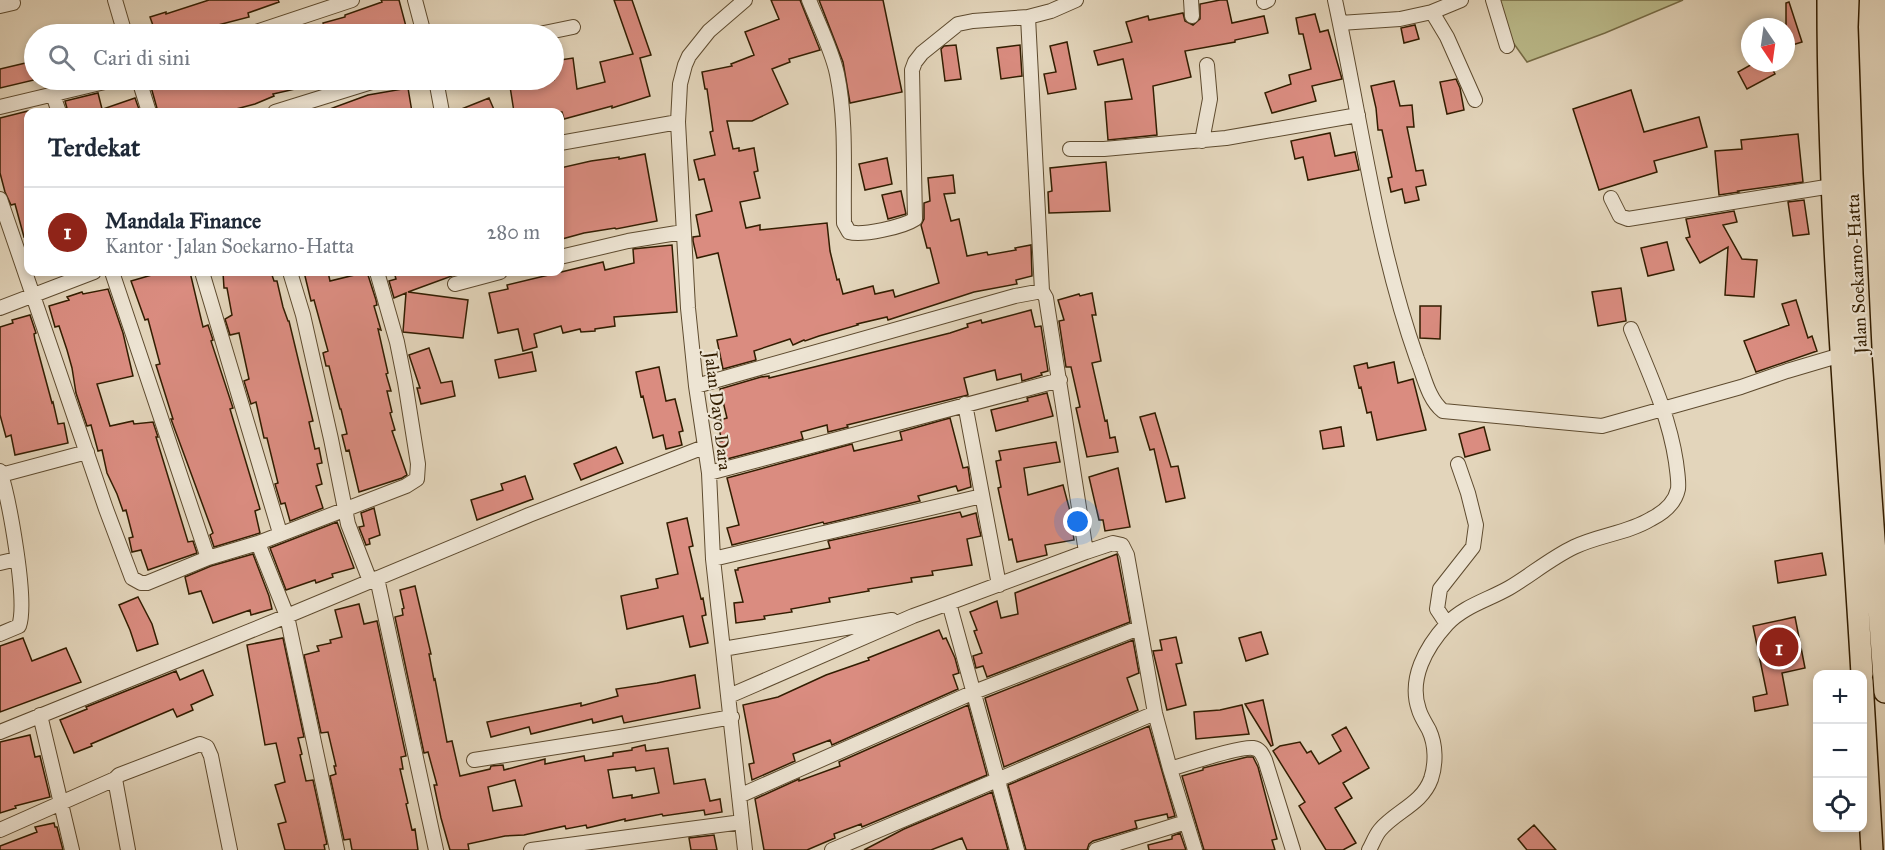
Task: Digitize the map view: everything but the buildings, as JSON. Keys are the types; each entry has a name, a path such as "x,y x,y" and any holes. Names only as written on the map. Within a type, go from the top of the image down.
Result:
{"main road":[{"path":"1828,0 1832,186 1862,670"},
{"name":"Jalan Soekarno-Hatta","path":"1848,0 1851,163 1861,358 1882,604 1885,692"},
{"path":"1865,724 1872,850"}],"street":[{"path":"115,0 121,24"},
{"path":"280,24 352,0"},
{"path":"415,0 421,24"},
{"name":"Jalan Dayo Dara","path":"745,0 710,31 689,56 680,84 678,122 683,232 696,386 709,473 713,559 745,850"},
{"path":"809,0 837,72 842,128 844,223 846,230 855,233 903,224 915,219 912,70 917,58 958,24 1028,17 1051,11 1076,0"},
{"path":"1191,0 1192,16"},
{"path":"1335,0 1382,237 1403,320 1429,391 1443,411 1516,416 1602,426 1741,387 1841,355"},
{"path":"1340,23 1400,19 1432,12 1461,0"},
{"path":"1493,0 1507,46"},
{"path":"1432,12 1447,37 1475,100"},
{"path":"1028,17 1042,291 1046,298 1060,380 1086,552"},
{"path":"564,29 573,27"},
{"path":"1202,141 1210,99 1207,65"},
{"path":"0,107 70,90"},
{"path":"142,90 148,108"},
{"path":"288,108 346,90"},
{"path":"438,90 441,108"},
{"path":"53,94 58,108"},
{"path":"1070,149 1104,149 1202,141 1285,129 1358,115"},
{"path":"564,142 678,122"},
{"path":"1611,198 1620,216 1628,219 1832,186"},
{"path":"0,199 24,270"},
{"path":"564,256 628,241 683,232"},
{"path":"26,276 105,509 132,578 141,583 147,583 208,558 258,543 405,486 417,479 418,464 398,342 378,276"},
{"path":"0,308 84,276"},
{"path":"113,276 208,558"},
{"path":"203,276 280,533"},
{"path":"291,276 305,327 348,524 374,580 436,850"},
{"path":"696,386 1015,296 1042,291"},
{"path":"1369,850 1379,832 1396,815 1416,802 1431,779 1435,748 1429,729 1419,712 1415,697 1415,683 1431,644 1447,624 1463,610 1508,588 1572,548 1641,524 1663,511 1675,498 1678,481 1674,450 1664,409 1631,330"},
{"path":"709,473 1060,380"},
{"path":"965,404 999,585"},
{"path":"0,732 601,486 704,447"},
{"path":"0,634 19,626 21,620 18,559 1,473 87,452"},
{"path":"1447,624 1437,609 1440,589 1473,548 1476,525 1458,464"},
{"path":"713,559 982,496"},
{"path":"258,543 287,616 337,850"},
{"path":"729,696 913,616 1086,552 1113,543 1122,545 1127,555 1155,713 1195,850"},
{"path":"0,563 18,559"},
{"path":"950,603 1017,850"},
{"path":"723,650 913,616"},
{"path":"740,796 974,692 1139,628"},
{"path":"832,850 1155,713"},
{"path":"40,715 72,850"},
{"path":"474,760 732,717"},
{"path":"0,830 115,779 119,775 200,744 207,747 211,756 230,850"},
{"path":"1170,769 1238,750 1253,748 1258,750 1265,760 1293,850"},
{"path":"115,779 129,850"},
{"path":"531,850 742,822"},
{"path":"1096,850 1186,822"}],"green space":[{"path":"1487,0 1683,0 1605,33 1527,62 1489,9"}],"place":[{"name":"Mandala Finance","path":"1779,647"}]}
